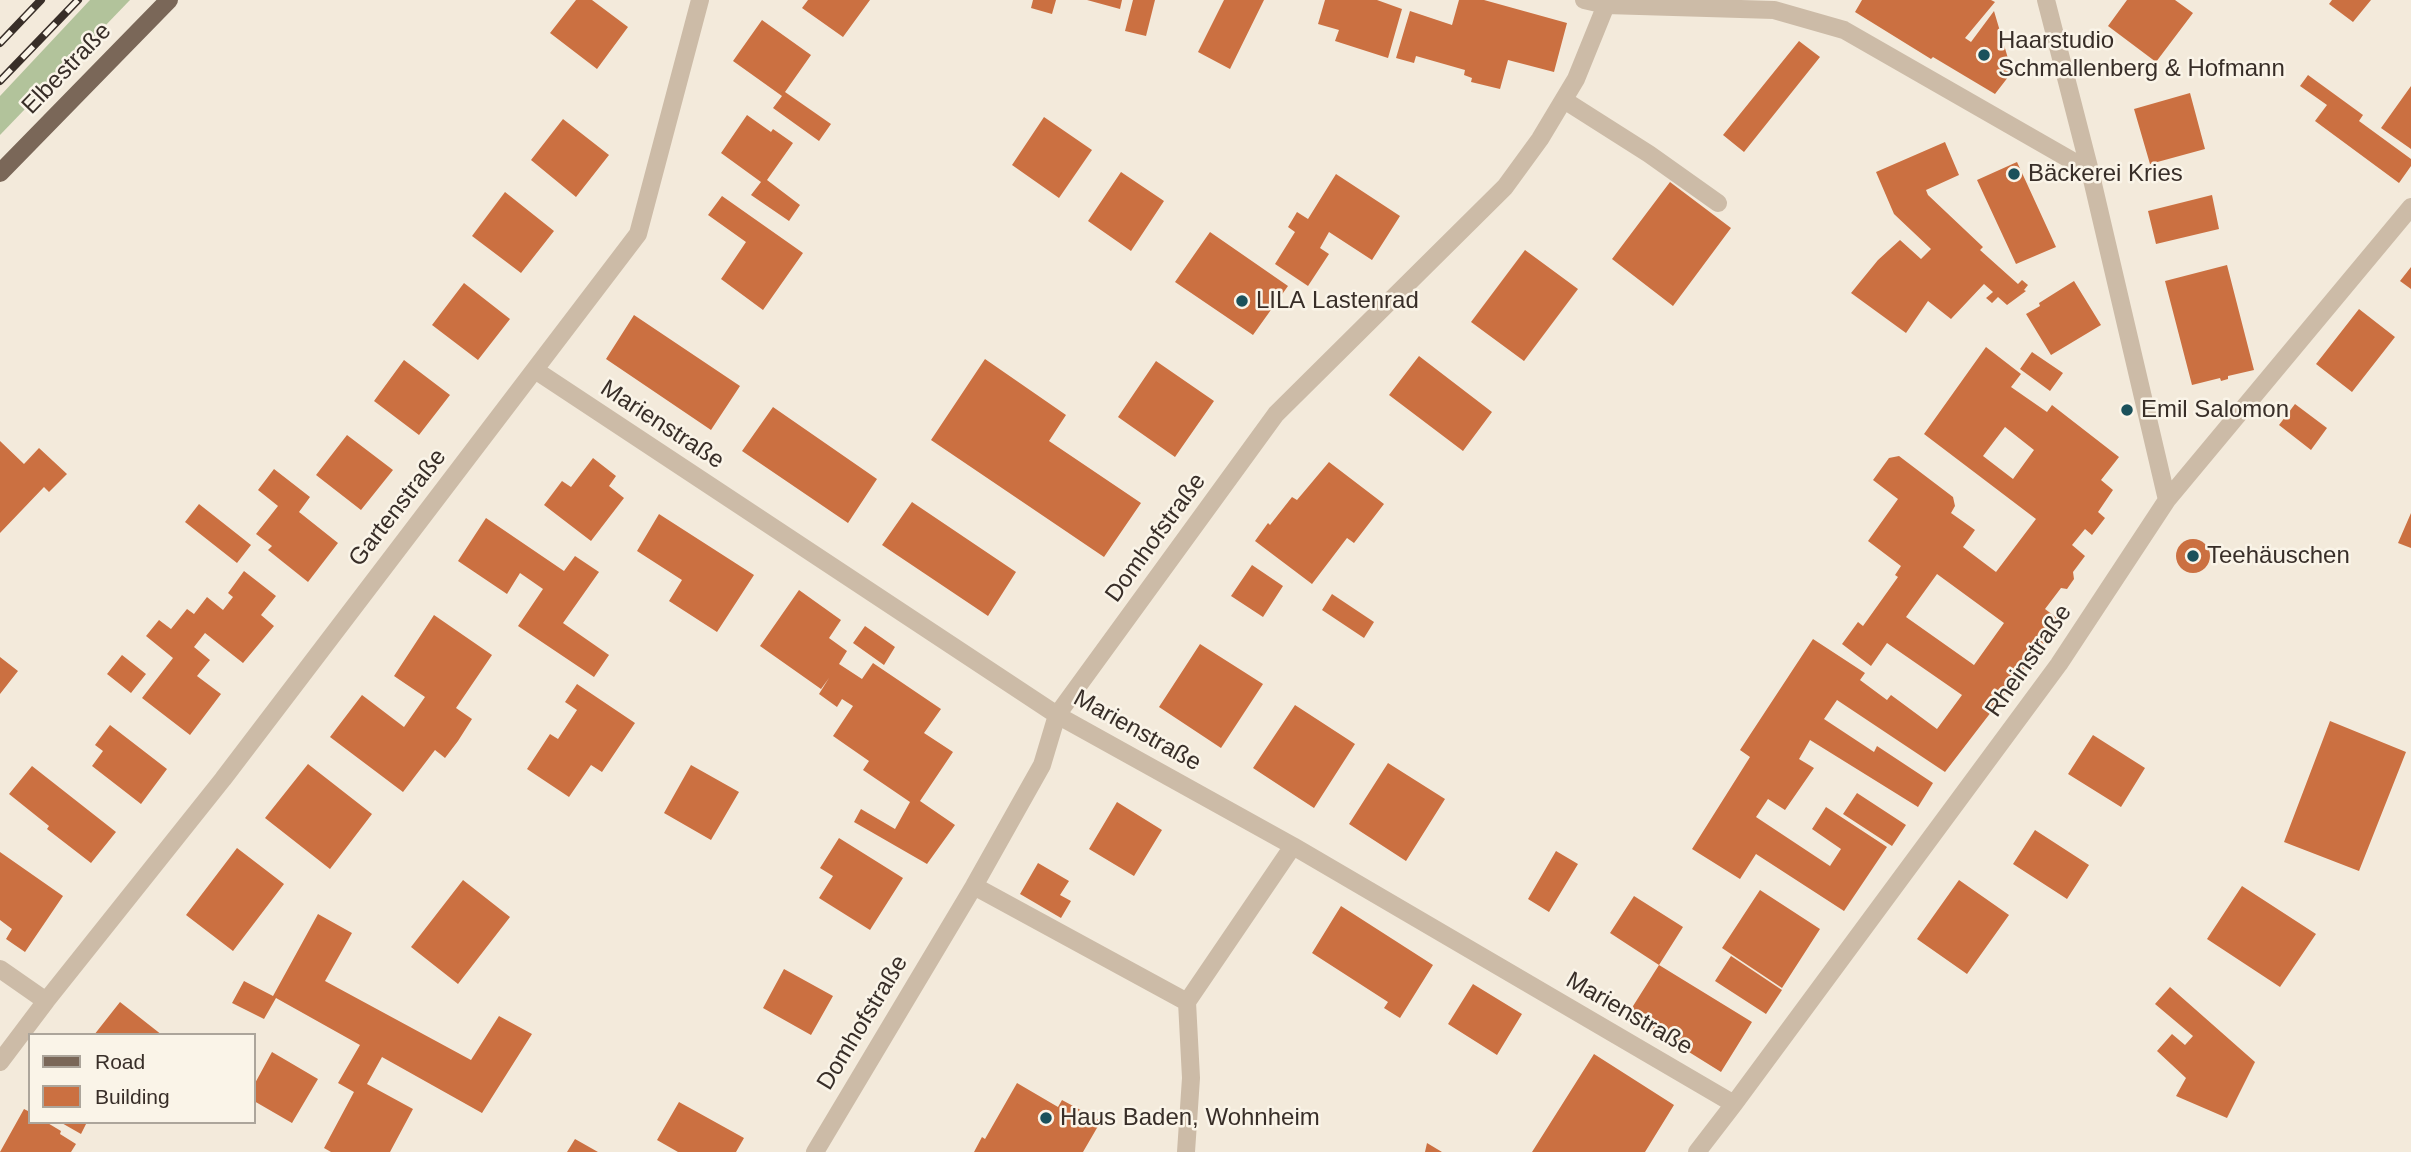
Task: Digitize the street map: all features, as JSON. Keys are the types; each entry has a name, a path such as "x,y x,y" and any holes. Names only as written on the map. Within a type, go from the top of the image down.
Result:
{"main road":[{"name":"Elbestraße","path":"0,173 169,0"}],"street":[{"name":"Gartenstraße","path":"0,1062 223,779 638,234 700,0"},
{"path":"1584,0 1606,5 1774,10 1844,30 2090,172"},
{"path":"2046,0 2090,172 2167,500"},
{"name":"Domhofstraße","path":"815,1152 974,886 1042,765 1057,715 1276,414 1505,187 1576,79 1606,5"},
{"path":"1563,100 1649,154 1718,203"},
{"name":"Rheinstraße","path":"1697,1152 2059,664 2167,500 2411,207"},
{"name":"Marienstraße","path":"535,370 1057,715 1293,846 1734,1104"},
{"path":"1186,1152 1191,1078 1187,1002 1293,846"},
{"path":"974,886 1187,1002"},
{"path":"0,970 46,1001"}],"green space":[{"path":"90,0 130,0 0,135 0,96"}],"building":[{"path":"576,0 592,0 628,27 597,69 550,33"},
{"path":"808,0 870,0 843,37 802,8"},
{"path":"1033,0 1056,0 1052,14 1031,8"},
{"path":"1087,0 1122,0 1120,9"},
{"path":"1133,0 1155,0 1146,36 1125,31"},
{"path":"1224,0 1264,0 1230,69 1198,52"},
{"path":"1325,0 1377,0 1402,9 1388,58 1335,41 1339,30 1318,24"},
{"path":"1459,0 1484,0 1567,23 1554,72 1508,60 1500,89 1471,82 1472,78 1464,75 1465,70 1416,56 1414,63 1396,58 1410,11 1452,25"},
{"path":"1862,0 1991,0 1995,2 1965,38 1971,42 1994,11 2012,72 1995,94 1933,57 1931,59 1855,12"},
{"path":"2127,0 2175,0 2193,13 2156,62 2108,26"},
{"path":"2332,0 2371,0 2353,22 2329,4"},
{"path":"762,20 811,55 785,92 831,124 819,141 773,108 782,96 733,61"},
{"path":"1799,41 1820,57 1744,152 1723,135"},
{"path":"2308,75 2363,115 2359,121 2411,159 2411,166 2399,183 2315,121 2327,105 2300,86"},
{"path":"2411,86 2411,149 2381,128"},
{"path":"2190,93 2205,149 2150,164 2134,109"},
{"path":"747,115 793,143 767,180 800,205 789,221 751,195 761,182 721,153"},
{"path":"1044,117 1092,150 1059,198 1012,165"},
{"path":"563,119 609,155 576,197 531,160"},
{"path":"1945,142 1959,175 1926,190 1928,195 1983,247 1980,250 2018,284 2022,280 2028,285 2024,290 2026,291 2007,305 1998,297 1992,303 1986,298 1993,292 1984,284 1951,319 1928,301 1906,333 1851,293 1878,260 1900,240 1921,259 1931,249 1894,214 1876,172"},
{"path":"2017,162 2056,247 2016,264 1977,180"},
{"path":"1121,172 1164,201 1131,251 1088,221"},
{"path":"1336,174 1400,216 1372,260 1329,232 1320,248 1329,254 1308,286 1275,264 1295,232 1288,227 1297,212 1308,219"},
{"path":"1670,182 1731,228 1673,306 1612,259"},
{"path":"505,192 554,231 521,273 472,236"},
{"path":"2212,195 2219,229 2156,244 2148,211"},
{"path":"722,196 803,253 763,310 721,279 746,242 708,215"},
{"path":"1210,232 1288,286 1253,335 1175,282"},
{"path":"1525,250 1578,289 1524,361 1471,322"},
{"path":"2227,265 2254,370 2228,376 2228,379 2221,381 2220,378 2192,385 2165,281"},
{"path":"2411,267 2411,289 2400,281"},
{"path":"2074,281 2101,325 2051,355 2026,314"},
{"path":"464,283 510,319 478,360 432,325"},
{"path":"2359,309 2395,337 2352,392 2316,364"},
{"path":"634,315 740,386 711,430 606,359"},
{"path":"1986,347 2021,374 2011,387 2047,412 2052,405 2119,457 2101,480 2113,490 2098,512 2105,518 2092,535 2085,529 2072,545 2085,556 2073,572 2074,579 2067,589 2061,588 2045,609 2061,621 1945,772 1837,700 1824,719 1874,752 1877,746 1933,783 1918,807 1810,740 1799,759 1814,768 1785,810 1768,799 1756,817 1830,866 1841,849 1812,829 1826,807 1887,847 1844,911 1756,854 1740,879 1692,849 1750,757 1740,750 1813,639 1865,673 1860,680 1887,700 1891,695 1937,729 1962,695 1887,643 1871,666 1842,644 1858,622 1863,626 1898,577 1895,575 1901,566 1868,541 1898,499 1873,480 1889,458 1899,456 1953,497 1955,506 1951,513 1975,530 1963,547 1996,572 2036,519 1924,434","holes":["2005,427 2034,450 2013,479 1983,456","1937,574 2004,623 1974,665 1906,617"]},
{"path":"2032,352 2063,373 2050,391 2020,369"},
{"path":"1419,356 1492,412 1463,451 1389,395"},
{"path":"985,359 1066,415 1049,441 1141,503 1104,557 931,440"},
{"path":"404,360 450,395 419,435 374,401"},
{"path":"1156,361 1214,401 1175,457 1118,417"},
{"path":"2295,404 2327,428 2311,450 2279,425"},
{"path":"773,407 877,479 848,523 742,451"},
{"path":"347,435 393,470 361,510 316,475"},
{"path":"0,441 24,464 39,448 67,474 49,492 44,487 0,533"},
{"path":"593,458 616,476 609,486 624,498 591,541 544,505 562,481 571,487"},
{"path":"1329,462 1384,504 1354,543 1347,538 1312,584 1255,541 1292,497 1297,500"},
{"path":"274,469 310,497 299,512 338,543 308,582 268,550 272,546 256,534 278,506 258,490"},
{"path":"912,502 1016,572 988,616 882,545"},
{"path":"199,504 251,545 237,563 185,522"},
{"path":"2411,513 2411,548 2398,543"},
{"path":"659,514 754,575 717,632 669,601 682,580 637,551"},
{"path":"486,518 564,571 575,556 599,572 563,623 609,655 594,677 518,626 543,589 520,573 507,594 458,561"},
{"name":"Teehäuschen","path":"2193,539 2205,544 2210,556 2205,568 2193,573 2181,568 2176,556 2181,544"},
{"path":"1252,565 1283,586 1263,617 1231,596"},
{"path":"244,571 276,596 261,615 274,626 243,663 205,633 194,647 210,660 197,676 221,694 190,735 142,698 173,658 146,636 159,620 171,629 187,609 194,614 207,597 223,610 233,597 228,593"},
{"path":"799,590 841,620 829,638 847,651 839,664 862,679 873,663 941,709 924,733 953,752 920,801 955,825 927,864 854,822 861,809 895,829 910,802 863,770 869,761 833,736 853,706 842,699 837,707 819,694 829,678 821,689 760,646"},
{"path":"1332,594 1374,622 1364,638 1322,610"},
{"path":"434,615 492,655 456,708 472,719 458,741 445,758 435,750 403,792 330,737 362,695 404,727 425,697 394,676"},
{"path":"865,626 895,647 884,665 853,643"},
{"path":"1200,644 1263,684 1221,748 1159,707"},
{"path":"122,655 146,674 131,693 107,674"},
{"path":"0,657 18,671 0,694"},
{"path":"577,684 635,723 602,772 591,765 569,797 527,769 550,734 558,739 577,710 565,702"},
{"path":"1295,705 1355,744 1314,808 1253,768"},
{"path":"2330,721 2406,752 2359,871 2284,842"},
{"path":"110,725 167,769 141,804 92,766 103,751 95,745"},
{"path":"2093,735 2145,768 2121,807 2068,774"},
{"path":"1388,763 1445,799 1406,861 1349,824"},
{"path":"308,764 372,814 330,869 265,818"},
{"path":"691,765 739,792 711,840 664,813"},
{"path":"32,766 116,832 91,863 47,829 49,826 9,794"},
{"path":"1857,793 1906,825 1892,846 1843,814"},
{"path":"1117,802 1162,830 1134,876 1089,849"},
{"path":"2035,830 2089,865 2067,899 2013,864"},
{"path":"839,838 903,878 870,930 819,898 833,876 820,868"},
{"path":"237,848 284,884 233,951 186,915"},
{"path":"1556,851 1578,864 1549,912 1528,899"},
{"path":"0,852 63,896 25,952 6,939 12,929 0,920"},
{"path":"1038,863 1069,881 1060,895 1071,901 1061,918 1020,894"},
{"path":"463,880 510,917 458,984 411,947"},
{"path":"1959,880 2009,915 1967,974 1917,939"},
{"path":"2242,886 2316,934 2280,987 2207,939"},
{"path":"1760,890 1820,929 1782,988 1722,948"},
{"path":"1634,896 1683,927 1659,965 1610,933"},
{"path":"1341,906 1433,965 1400,1018 1384,1008 1388,1002 1312,953"},
{"path":"318,914 352,933 325,981 471,1060 499,1016 532,1034 482,1113 382,1057 367,1084 413,1109 390,1152 331,1152 324,1148 354,1092 338,1083 360,1045 276,998 264,1019 232,1003 244,981 273,996"},
{"path":"1731,956 1782,990 1766,1014 1715,981"},
{"path":"1659,965 1752,1022 1721,1072 1628,1014"},
{"path":"784,969 833,996 811,1035 763,1008"},
{"path":"1473,984 1522,1014 1497,1055 1448,1024"},
{"path":"2170,987 2255,1062 2227,1118 2176,1096 2186,1078 2157,1051 2172,1034 2185,1045 2193,1036 2155,1004"},
{"path":"120,1002 159,1033 96,1033"},
{"path":"272,1052 318,1079 292,1123 256,1102 256,1081"},
{"path":"1594,1054 1674,1105 1645,1152 1532,1152"},
{"name":"Haus Baden, Wohnheim","path":"1017,1083 1058,1107 1062,1100 1101,1121 1083,1152 974,1152 982,1137 985,1139"},
{"path":"679,1102 744,1138 736,1152 678,1152 657,1140"},
{"path":"24,1109 28,1111 28,1124 49,1124 76,1144 71,1152 0,1152"},
{"path":"64,1124 86,1124 81,1134"},
{"path":"575,1139 598,1152 567,1152"},
{"path":"1427,1143 1442,1152 1425,1152"}],"railway":[{"path":"0,43 41,0"},
{"path":"0,81 78,0"}],"place":[{"name":"Haarstudio Schmallenberg & Hofmann","path":"1984,55"},
{"name":"Bäckerei Kries","path":"2014,174"},
{"name":"LILA Lastenrad","path":"1242,301"},
{"name":"Emil Salomon","path":"2127,410"},
{"name":"Teehäuschen","path":"2193,556"},
{"name":"Haus Baden, Wohnheim","path":"1046,1118"}]}
